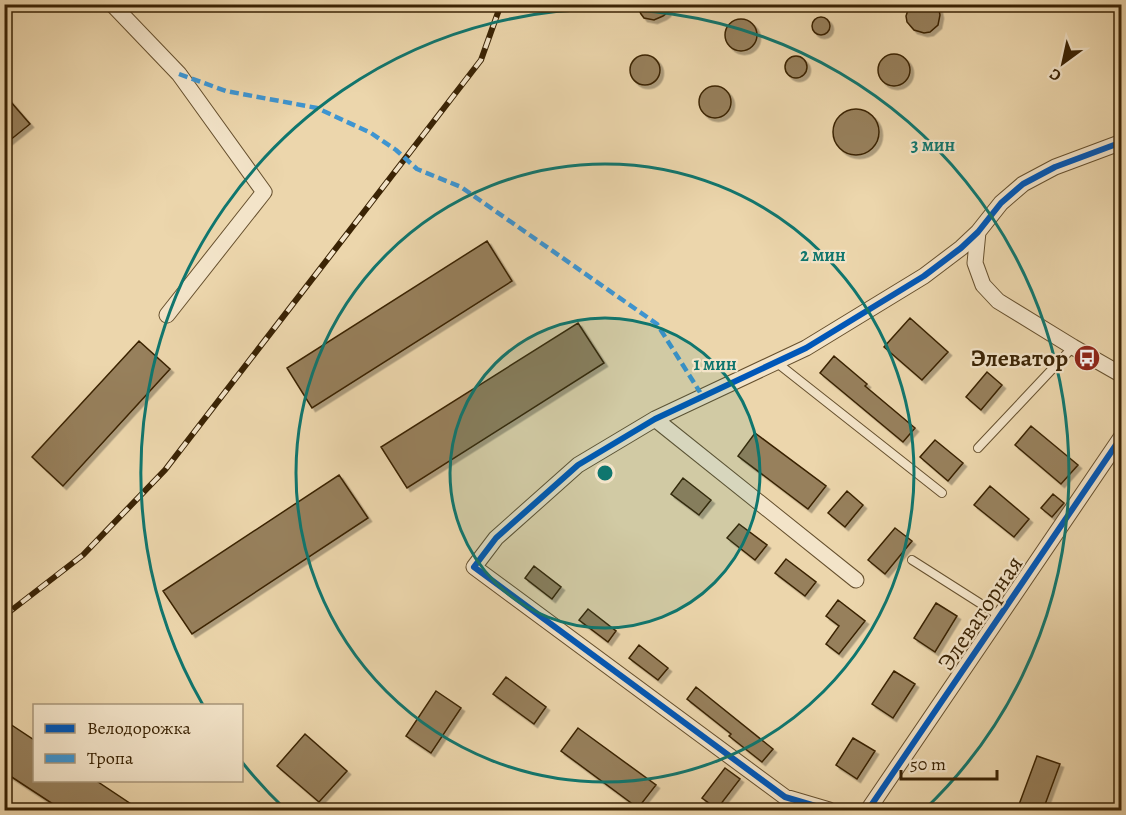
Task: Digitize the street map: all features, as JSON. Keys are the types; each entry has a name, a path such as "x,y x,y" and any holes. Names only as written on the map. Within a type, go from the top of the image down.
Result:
{"street":[{"path":"112,4 179,74 264,192 167,315"},
{"path":"829,810 785,796 474,567 496,538 579,465 655,419 806,348 924,276 961,248 978,232 1001,203 1023,184 1055,167 1122,142"},
{"path":"978,232 975,263 983,285 999,301 1122,375"},
{"path":"655,419 856,580"},
{"name":"Элеваторная","path":"868,810 1122,436"}],"lane":[{"path":"978,448 1073,347"},
{"path":"776,362 942,493"},
{"path":"912,560 1000,616"}],"building":[{"path":"636,4 670,4 667,13 654,20 644,18"},
{"path":"910,4 936,4 940,15 938,25 930,32 914,30 907,22 906,16"},
{"path":"821,17 827,20 830,26 827,32 821,35 815,32 812,26 815,20"},
{"path":"741,19 752,24 757,35 752,46 741,51 730,46 725,35 730,24"},
{"path":"894,54 905,59 910,70 905,81 894,86 883,81 878,70 883,59"},
{"path":"645,55 656,59 660,70 656,81 645,85 634,81 630,70 634,59"},
{"path":"796,56 804,59 807,67 804,75 796,78 788,75 785,67 788,59"},
{"path":"715,86 726,91 731,102 726,113 715,118 704,113 699,102 704,91"},
{"path":"4,94 30,124 4,145"},
{"path":"856,109 872,116 879,132 872,148 856,155 840,148 833,132 840,116"},
{"path":"487,241 512,281 312,408 287,368"},
{"path":"910,318 948,352 922,380 884,347"},
{"path":"578,323 604,363 407,488 381,447"},
{"path":"139,341 170,369 63,486 32,457"},
{"path":"834,356 867,384 865,386 915,428 903,442 820,373"},
{"path":"987,372 1002,385 981,410 966,397"},
{"path":"1031,426 1078,465 1061,484 1015,445"},
{"path":"755,433 826,486 808,509 738,456"},
{"path":"935,440 963,463 948,481 920,457"},
{"path":"339,475 368,518 192,634 163,591"},
{"path":"683,478 711,500 699,515 671,494"},
{"path":"990,486 1029,519 1014,537 974,505"},
{"path":"847,491 863,505 845,527 828,513"},
{"path":"1053,494 1064,503 1052,517 1041,508"},
{"path":"739,524 767,545 755,560 727,538"},
{"path":"895,528 912,541 885,574 868,560"},
{"path":"786,559 816,582 805,596 775,573"},
{"path":"534,566 561,587 552,599 525,578"},
{"path":"838,600 865,621 839,654 826,644 839,626 826,616"},
{"path":"936,603 957,616 935,652 914,638"},
{"path":"588,609 616,631 608,642 579,620"},
{"path":"639,645 668,668 658,680 629,658"},
{"path":"894,671 915,684 893,718 872,704"},
{"path":"506,677 546,707 534,724 493,694"},
{"path":"696,687 773,749 762,762 687,699"},
{"path":"436,691 461,708 431,753 406,736"},
{"path":"4,720 33,739 33,782 98,782 140,810 62,810 4,772"},
{"path":"578,728 656,785 638,808 561,751"},
{"path":"305,734 347,771 319,802 277,766"},
{"path":"853,738 875,751 857,779 836,765"},
{"path":"1037,756 1060,764 1043,810 1017,810"},
{"path":"725,768 740,779 717,809 702,798"}],"railway":[{"path":"4,616 83,555 165,470 481,60 501,4"}],"marked path":[{"path":"179,74 226,91 317,108 371,133 396,150 417,169 461,187 657,324 703,397"}],"cycle path":[{"path":"829,810 785,797 474,567 496,538 578,465 655,419 806,348 924,276 961,248 978,232 1001,203 1023,184 1055,167 1122,142"},
{"path":"868,810 1122,436"}],"place":[{"name":"Элеватор","path":"1087,358"}]}
